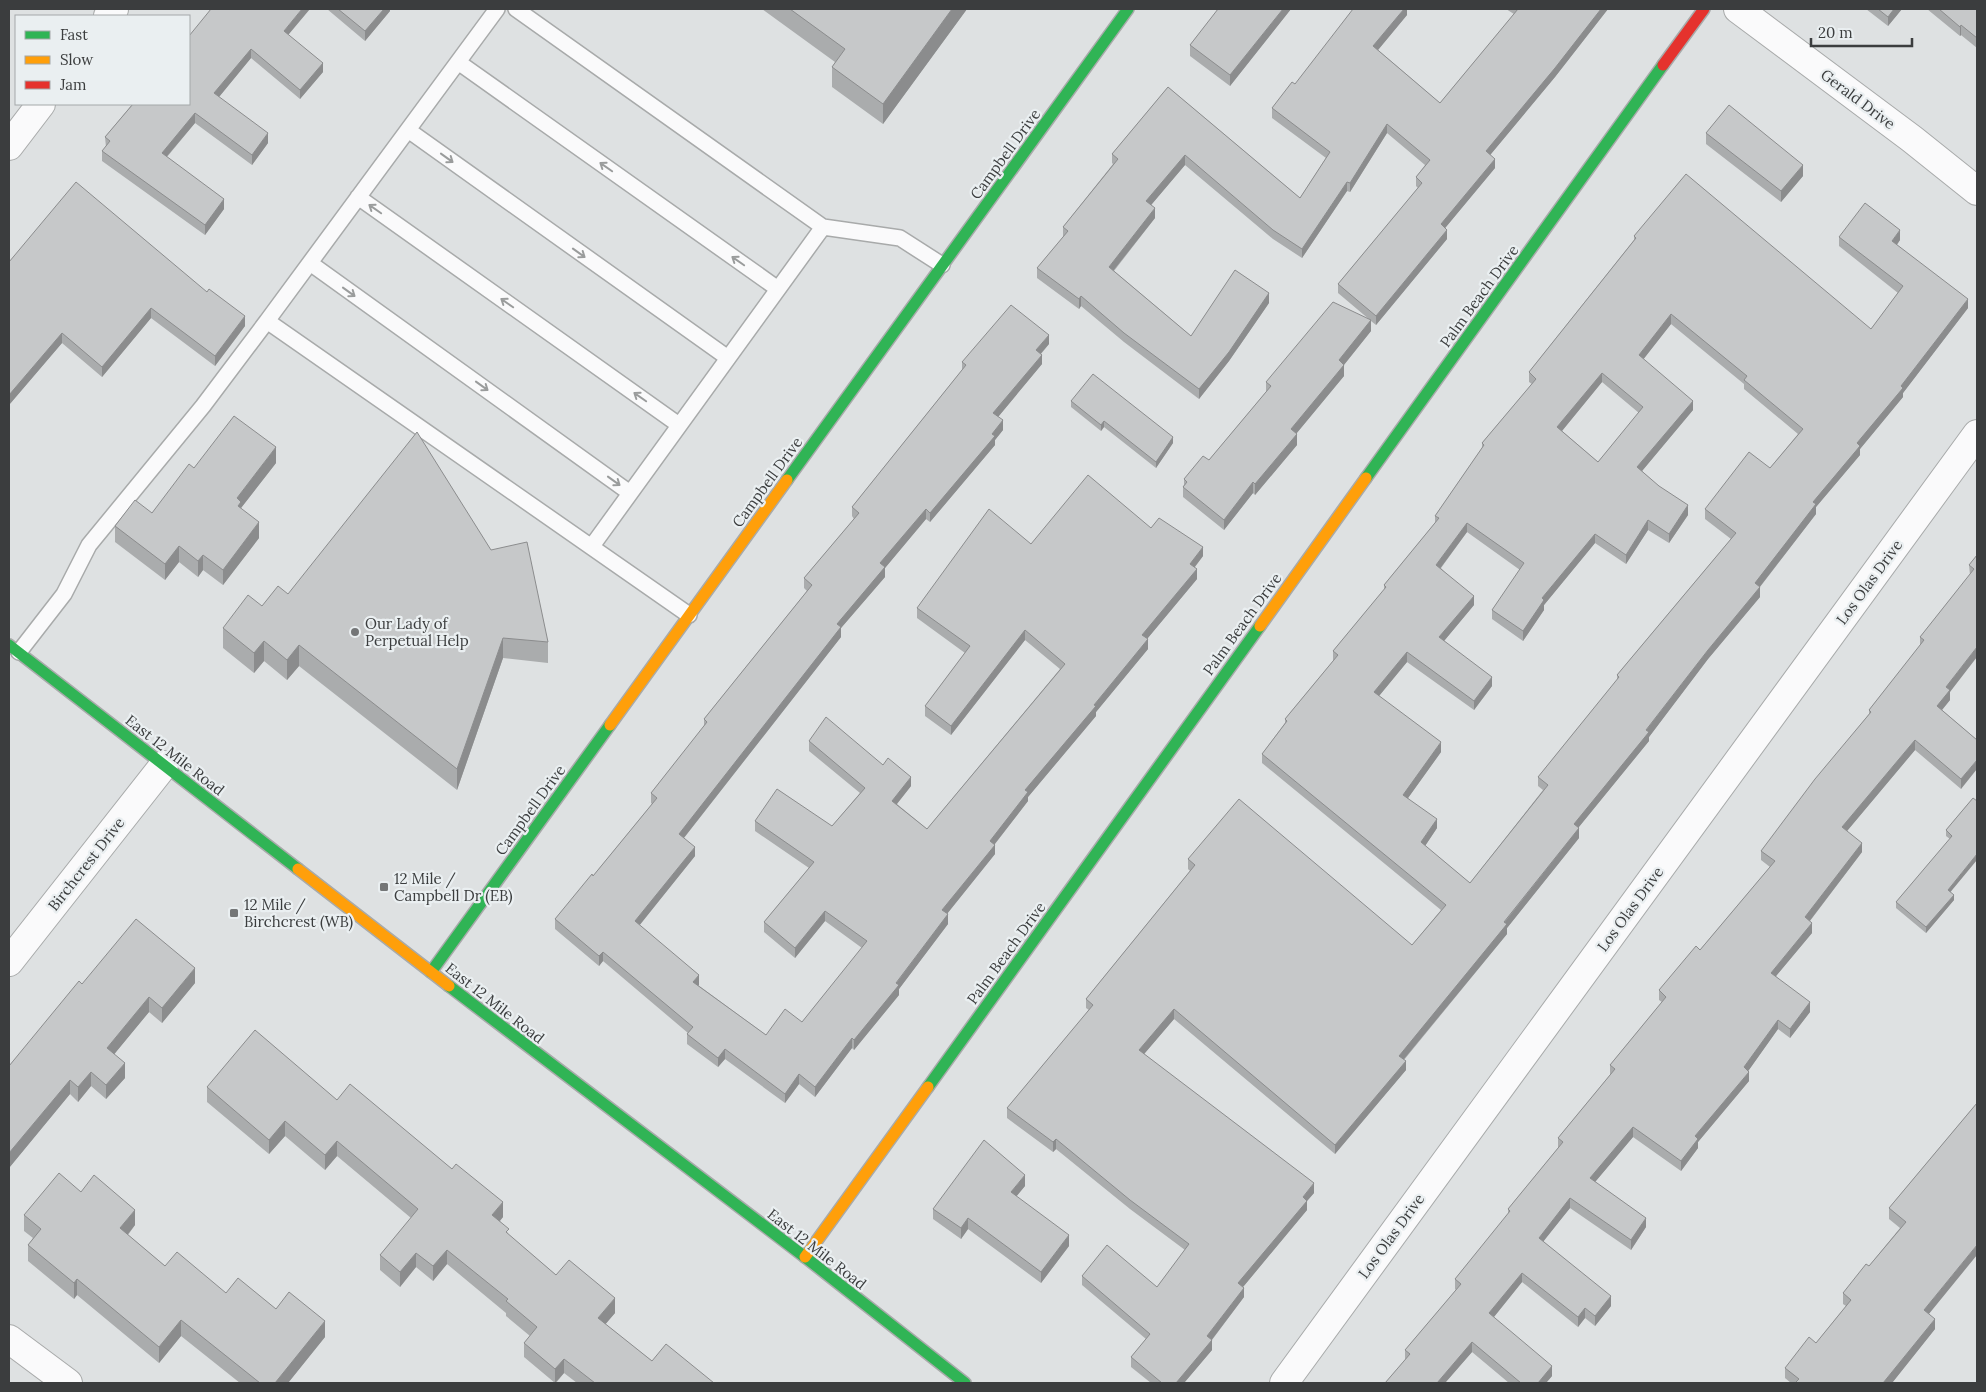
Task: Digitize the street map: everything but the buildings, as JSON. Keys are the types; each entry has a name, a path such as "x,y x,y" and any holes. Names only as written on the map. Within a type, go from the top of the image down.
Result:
{"street":[{"name":"Campbell Drive","path":"431,972 1128,9"},
{"name":"Palm Beach Drive","path":"805,1258 1704,9"},
{"name":"Gerald Drive","path":"1738,9 1912,139 1977,192"},
{"path":"9,146 40,105"},
{"name":"Los Olas Drive","path":"1284,1383 1977,434"},
{"name":"East 12 Mile Road","path":"14,649 965,1383"},
{"name":"Birchcrest Drive","path":"9,962 164,765"},
{"path":"9,1339 68,1383"}],"lane":[{"path":"14,649 64,594 89,545 204,406 497,9"},
{"path":"516,9 823,227 900,238 942,265"},
{"path":"458,62 778,289"},
{"path":"408,130 728,358"},
{"path":"358,197 679,425"},
{"path":"592,546 823,227"},
{"path":"310,263 630,493"},
{"path":"267,321 689,615"}],"traffic: fast":[{"path":"787,480 1128,9"},
{"path":"1366,478 1663,65"},
{"path":"928,1087 1260,626"},
{"path":"9,645 298,869"},
{"path":"431,972 610,725"},
{"path":"449,986 805,1257 965,1383"}],"traffic: slow":[{"path":"1260,626 1366,478"},
{"path":"610,725 787,480"},
{"path":"298,869 449,986"},
{"path":"805,1257 928,1087"}],"traffic: jam":[{"path":"1663,65 1704,9"}],"place":[{"name":"Our Lady of Perpetual Help","path":"355,632"},
{"name":"12 Mile / Campbell Dr (EB)","path":"384,887"},
{"name":"12 Mile / Birchcrest (WB)","path":"234,913"}]}
